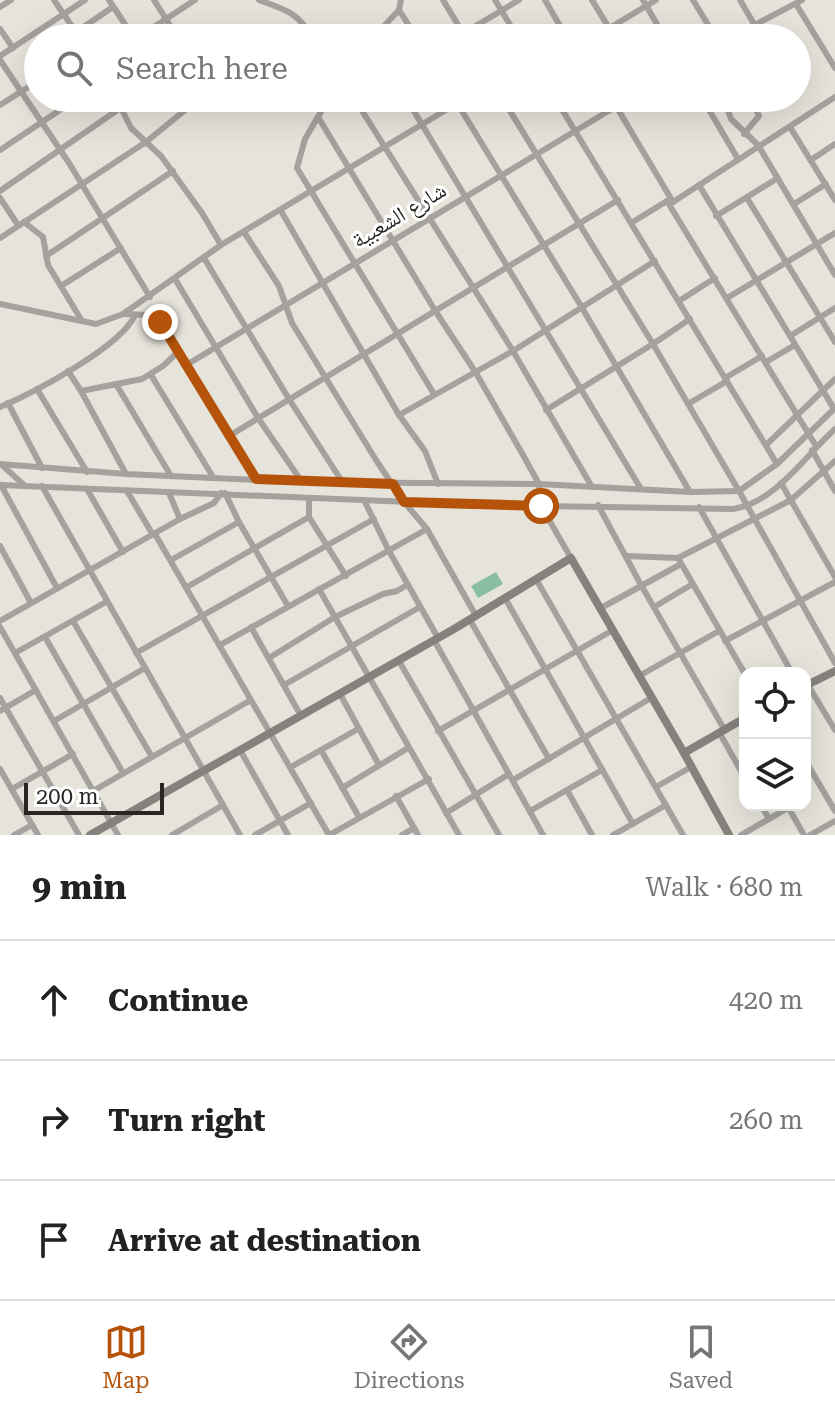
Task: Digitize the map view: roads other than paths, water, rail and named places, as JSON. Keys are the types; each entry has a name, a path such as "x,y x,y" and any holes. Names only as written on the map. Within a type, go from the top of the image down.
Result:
{"street":[{"path":"0,7 11,0"},
{"path":"54,0 70,24"},
{"path":"48,24 85,0"},
{"path":"109,0 126,24"},
{"path":"154,0 170,24"},
{"path":"157,24 195,0"},
{"path":"259,0 285,9 305,24"},
{"path":"281,0 285,9"},
{"path":"386,24 399,10 401,0"},
{"path":"443,0 458,24"},
{"path":"495,0 509,24"},
{"path":"482,24 519,0"},
{"path":"545,0 559,24"},
{"path":"605,0 594,3 607,24"},
{"path":"615,24 644,3 656,0"},
{"path":"693,0 708,24"},
{"path":"740,0 754,24 796,2 809,24"},
{"path":"644,3 657,24"},
{"path":"92,24 113,7"},
{"path":"399,10 408,24"},
{"path":"811,27 835,68"},
{"path":"0,29 13,48"},
{"path":"24,41 0,58 24,94"},
{"path":"1,104 22,91"},
{"path":"631,223 699,185 835,97"},
{"path":"36,112 150,297"},
{"path":"0,150 57,112"},
{"path":"0,191 115,112"},
{"path":"124,112 131,128 173,171 221,245"},
{"path":"0,238 146,142 183,112"},
{"path":"320,112 305,139 297,163 299,172 314,191 434,394"},
{"path":"363,112 513,351 592,487"},
{"path":"414,112 641,489"},
{"path":"0,304 96,324 123,314 221,245 440,112"},
{"path":"463,112 690,492"},
{"path":"510,112 653,344 835,663"},
{"path":"563,112 777,464"},
{"name":"شارع الشعبية","path":"188,364 606,112"},
{"path":"615,112 809,433 835,491"},
{"path":"710,112 738,159"},
{"path":"729,112 744,134 758,145 835,275"},
{"path":"744,134 759,116 757,112"},
{"path":"318,117 476,373 539,484 541,506 729,835"},
{"path":"790,127 835,200"},
{"path":"811,160 835,144"},
{"path":"46,256 173,171"},
{"path":"716,216 778,178"},
{"path":"794,204 826,184"},
{"path":"0,464 87,472 302,482 539,484 690,492 739,491 777,464 834,408 699,185"},
{"path":"0,198 21,223 43,237 48,265 82,321"},
{"path":"747,198 835,342"},
{"path":"229,436 618,200"},
{"path":"281,211 399,415 425,451 438,484"},
{"path":"244,232 279,286 292,323 404,502 427,529 510,691 549,759"},
{"path":"727,298 835,233"},
{"path":"61,286 121,248"},
{"path":"204,258 343,483"},
{"path":"399,415 513,351 655,261"},
{"path":"679,301 715,278"},
{"path":"175,279 258,418 302,482"},
{"path":"790,336 835,308"},
{"path":"123,314 154,316 188,364 256,479"},
{"path":"0,407 68,371 127,328 135,315"},
{"path":"546,410 690,319"},
{"path":"688,404 726,379 795,345"},
{"path":"81,391 151,375 179,351"},
{"path":"68,371 126,474"},
{"path":"151,375 213,477"},
{"path":"766,445 835,379"},
{"path":"116,384 171,476"},
{"path":"37,389 87,472"},
{"path":"8,403 42,468"},
{"path":"57,588 0,485 404,502 746,507 781,483 835,429"},
{"path":"601,608 717,539 791,500 835,461"},
{"path":"0,464 24,485"},
{"path":"725,641 835,580 781,483"},
{"path":"42,486 240,835"},
{"path":"87,489 123,552"},
{"path":"127,491 187,587 329,835 429,779"},
{"path":"169,493 180,519"},
{"path":"0,621 180,519 214,503 223,493"},
{"path":"223,493 288,606"},
{"path":"309,498 309,517 346,576"},
{"path":"364,500 474,711 543,835"},
{"path":"598,505 739,763"},
{"path":"699,507 789,667"},
{"path":"187,587 309,517"},
{"path":"136,653 374,519"},
{"path":"171,560 239,522"},
{"path":"220,645 427,529"},
{"path":"0,546 31,603"},
{"path":"626,556 679,561"},
{"path":"90,835 399,661 571,558"},
{"path":"679,561 741,667"},
{"path":"536,579 683,835"},
{"path":"269,658 335,617 407,585"},
{"path":"654,607 691,585"},
{"path":"319,589 459,835"},
{"path":"505,598 633,824"},
{"path":"15,653 106,602"},
{"path":"284,685 420,607"},
{"path":"73,621 152,757"},
{"path":"0,627 118,835"},
{"path":"251,627 301,716"},
{"path":"438,731 613,630"},
{"path":"639,676 719,631"},
{"path":"45,637 123,773"},
{"path":"399,661 499,835"},
{"path":"54,721 145,668"},
{"path":"811,683 835,671"},
{"path":"3,710 36,690"},
{"path":"811,693 835,729"},
{"path":"340,694 379,765"},
{"path":"0,698 3,710 43,771 79,835"},
{"path":"446,813 549,759 651,698"},
{"path":"93,791 251,700"},
{"path":"684,753 739,721"},
{"path":"291,767 358,729"},
{"path":"342,788 408,748"},
{"path":"240,750 288,835"},
{"path":"321,750 359,817"},
{"path":"12,789 73,754"},
{"path":"656,787 691,767"},
{"path":"0,769 38,835"},
{"path":"811,769 832,800 835,811"},
{"path":"530,811 602,770"},
{"path":"567,790 592,835"},
{"path":"396,796 416,832 402,835"},
{"path":"255,835 311,803"},
{"path":"172,835 223,805"},
{"path":"613,835 666,805"},
{"path":"764,811 769,819"},
{"path":"741,835 781,811"},
{"path":"791,811 804,835"},
{"path":"810,835 835,821"},
{"path":"14,835 32,825"},
{"path":"188,825 194,835"}]}
